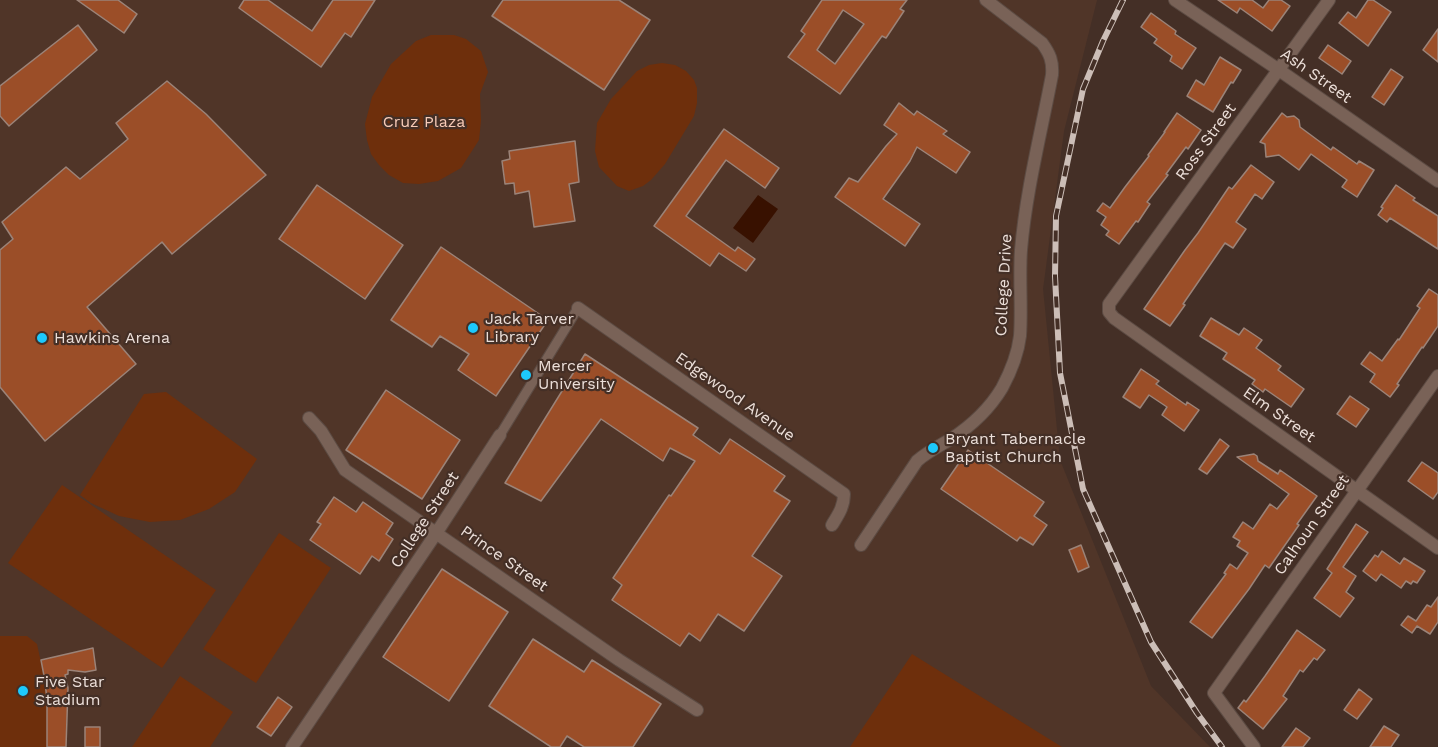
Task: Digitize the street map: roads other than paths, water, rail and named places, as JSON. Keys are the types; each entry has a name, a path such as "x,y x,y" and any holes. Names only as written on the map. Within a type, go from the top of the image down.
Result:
{"street":[{"name":"College Drive","path":"861,545 917,461 924,454 970,425 986,410 1002,388 1014,362 1020,338 1021,251 1026,210 1053,63 1042,43 986,0"},
{"name":"Ash Street","path":"1175,0 1438,181"},
{"name":"Ross Street","path":"1109,304 1329,0"},
{"name":"Elm Street","path":"1109,304 1109,312 1114,318 1438,548"},
{"name":"College Street","path":"292,747 437,532 578,308"},
{"name":"Edgewood Avenue","path":"578,308 844,494 842,509 832,525"},
{"name":"Calhoun Street","path":"1254,747 1214,693 1438,376"},
{"name":"Prince Street","path":"309,418 321,431 345,470 619,660 697,710"}],"railway":[{"path":"1123,0 1083,89 1056,216 1055,276 1060,373 1083,489 1151,642 1222,747"}],"place":[{"name":"Jack Tarver Library","path":"473,328"},
{"name":"Hawkins Arena","path":"42,338"},
{"name":"Mercer University","path":"526,375"},
{"name":"Bryant Tabernacle Baptist Church","path":"933,448"},
{"name":"Five Star Stadium","path":"23,691"}],"park label":[{"name":"Cruz Plaza","path":"424,122"}]}
